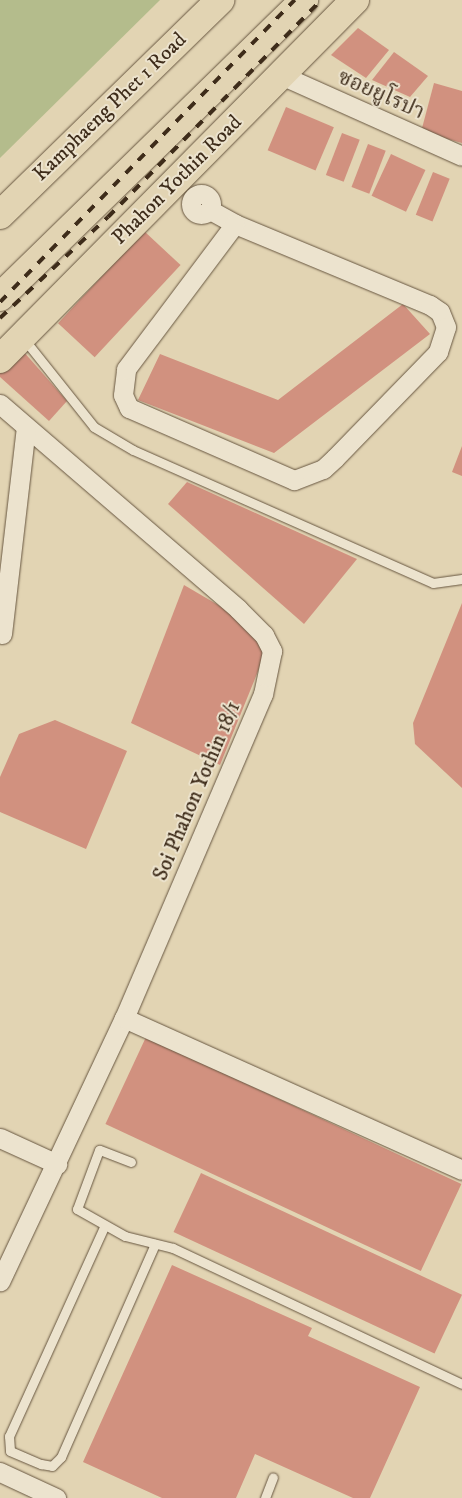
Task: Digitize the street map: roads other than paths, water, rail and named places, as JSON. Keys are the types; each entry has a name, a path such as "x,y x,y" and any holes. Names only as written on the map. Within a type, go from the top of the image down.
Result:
{"main road":[{"name":"Kamphaeng Phet 1 Road","path":"0,215 220,0"},
{"name":"Phahon Yothin Road","path":"0,297 304,0"},
{"name":"Phahon Yothin Road","path":"0,359 185,190 281,75 355,0"}],"street":[{"name":"ซอยยูโรปา","path":"281,75 462,156"},
{"path":"185,190 195,212 201,214 210,210 236,224 430,305 440,312 446,327 438,352 335,458 323,469 294,480 129,408 123,395 126,369 236,224"},
{"name":"Soi Phahon Yothin 18/1","path":"0,404 238,609 264,635 272,651 263,694 124,1018 0,1281"},
{"path":"2,634 26,427"},
{"path":"124,1018 462,1170"},
{"path":"0,1138 56,1164"},
{"path":"0,1472 56,1498"}],"lane":[{"path":"22,337 94,427 133,450 433,583 462,579"},
{"path":"131,1162 104,1150 97,1153 77,1210 104,1227 173,1248 462,1384"},
{"path":"104,1227 9,1436 10,1450 41,1464 52,1466 61,1457 155,1244"},
{"path":"265,1498 273,1477"}],"railway":[{"path":"0,302 295,0"},
{"path":"0,318 108,217 321,0"}]}
